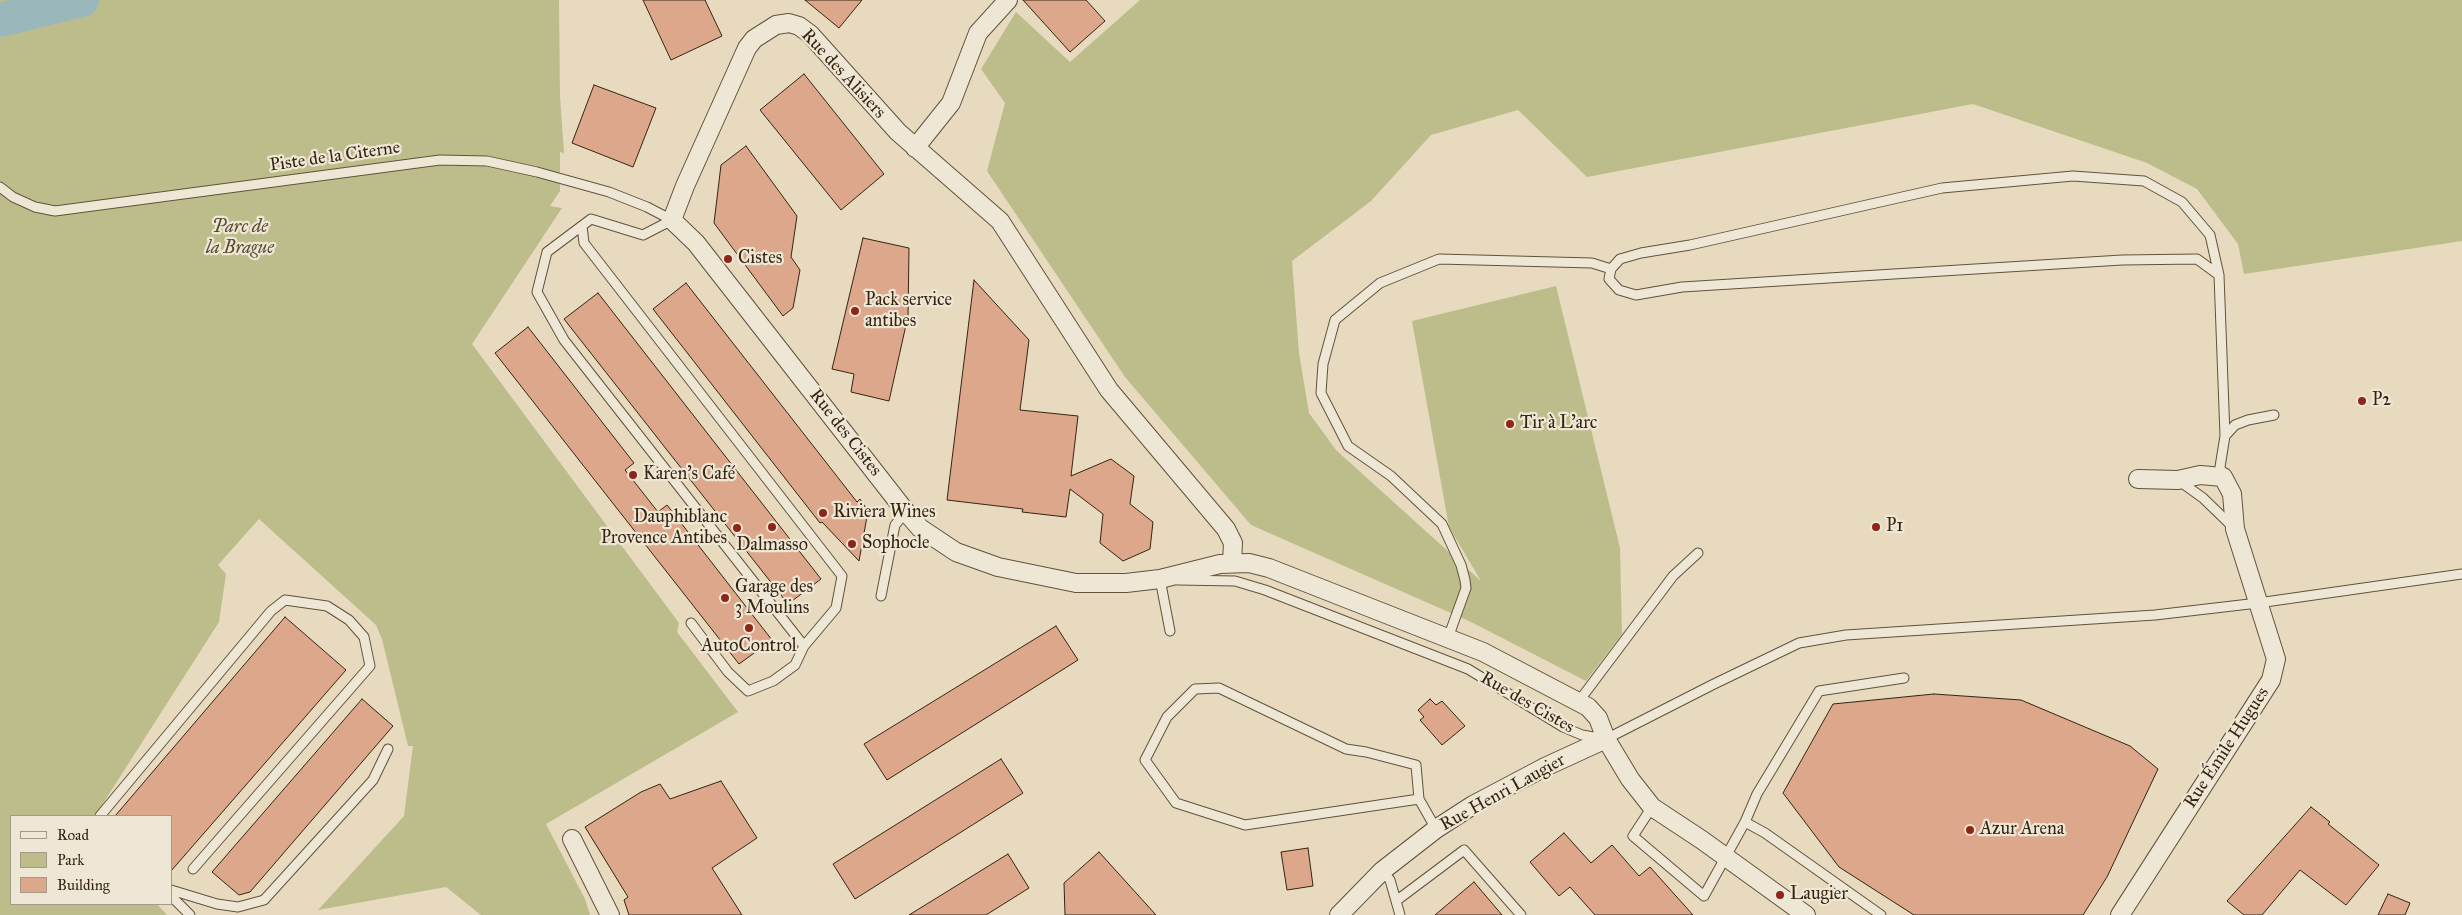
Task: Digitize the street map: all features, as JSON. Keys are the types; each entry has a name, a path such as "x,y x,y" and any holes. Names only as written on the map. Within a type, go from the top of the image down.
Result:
{"street":[{"path":"914,148 951,103 978,33 1008,0"},
{"name":"Rue des Alisiers","path":"672,220 747,48 754,39 776,25 789,23 798,26 810,34 914,148 1000,221 1109,390 1226,529 1233,543 1232,562"},
{"name":"Rue des Cistes","path":"672,220 707,256 906,512 920,528 956,552 998,567 1041,578 1076,583 1126,583 1160,579 1232,562 1249,563 1269,568 1483,652 1579,702 1598,718 1606,739"},
{"path":"2138,479 2178,480 2200,475 2223,478"},
{"name":"Rue Émile Hugues","path":"2120,915 2271,680 2276,659 2235,529 2232,494 2223,478"},
{"path":"1606,739 1630,779 1652,807 1726,856 1806,915"},
{"name":"Rue Henri Laugier","path":"1339,915 1382,871 1436,828 1481,800 1545,767 1606,739"},
{"path":"572,840 610,915"}],"lane":[{"name":"Piste de la Citerne","path":"0,187 13,197 35,207 55,211 440,160 487,161 537,172 608,192 647,207 672,220"},
{"path":"2219,275 2197,259 2122,260 1682,287 1636,295 1619,290 1609,279 1610,269 1620,259 1641,252 1700,243 1942,188 2073,176 2144,181 2182,202 2210,235 2219,275 2223,330 2225,436 2220,466 2223,478"},
{"path":"672,220 643,235 591,219 547,252 537,292 564,340 804,646"},
{"path":"582,226 584,242 842,576 836,608 804,646 795,665 773,681 748,691 728,672 691,623"},
{"path":"1448,638 1466,588 1461,565 1442,524 1391,476 1348,446 1321,393 1322,364 1336,320 1380,283 1439,259 1592,263 1610,269"},
{"path":"2225,436 2235,425 2248,420 2274,415"},
{"path":"2178,480 2203,498 2235,529"},
{"path":"881,596 895,525 906,512"},
{"path":"1579,702 1673,576 1698,553"},
{"path":"1606,739 1712,684 1799,643 1846,635 2155,615 2258,603 2462,574"},
{"path":"1160,579 1170,631"},
{"name":"Rue des Cistes","path":"1160,579 1235,581 1265,590 1468,669 1563,727 1582,734 1606,739"},
{"path":"101,815 271,611 285,600 327,606 348,620 364,637 370,666 193,869"},
{"path":"1652,807 1632,836 1704,896 1745,822 1757,794 1819,691 1904,678"},
{"path":"1419,799 1245,825 1176,803 1144,760 1167,717 1195,688 1220,688 1346,749 1366,752 1416,765 1419,799 1436,828"},
{"path":"172,890 217,904 238,907 264,900 373,780 388,748"},
{"path":"1745,822 1766,833 1880,915"},
{"path":"1396,901 1464,850 1520,915"},
{"path":"1382,871 1390,880 1400,915"},
{"path":"172,897 190,915"}],"green space":[{"name":"Parc de la Brague","path":"0,0 559,0 560,97 564,153 560,152 560,191 550,206 562,208 472,344 679,623 677,632 738,712 546,824 585,899 590,915 481,915 446,887 318,910 404,816 413,746 408,746 382,639 376,625 259,519 218,565 226,574 219,622 96,815 10,815 10,905 158,905 167,915 0,915"},
{"path":"1140,0 2462,0 2462,241 2244,274 2238,244 2197,189 2147,163 1973,104 1587,177 1518,110 1431,135 1371,201 1292,261 1299,353 1309,413 1336,450 1481,581 1449,527 1412,321 1556,286 1620,548 1622,634 1586,681 1469,621 1251,525 1125,377 987,171 1005,103 981,69 1016,12 1070,62"}],"building":[{"path":"643,0 705,0 722,36 671,60"},
{"path":"805,0 862,0 839,28"},
{"path":"1023,0 1086,0 1105,21 1070,52"},
{"path":"804,74 884,174 841,210 760,110"},
{"path":"594,85 656,108 633,167 572,143"},
{"path":"746,146 797,216 791,257 800,270 793,308 783,316 714,223 721,165"},
{"path":"863,238 909,248 908,316 889,401 851,392 854,374 832,369"},
{"path":"974,280 1029,340 1020,410 1078,416 1071,476 1111,459 1134,476 1130,504 1153,522 1150,549 1123,561 1100,543 1103,514 1070,489 1066,517 1022,512 1023,509 947,500"},
{"path":"686,283 857,502 860,499 868,511 859,561 822,522 820,523 653,309"},
{"path":"598,293 821,579 788,604 564,319"},
{"path":"528,327 634,463 625,470 658,512 667,505 772,640 739,664 495,353"},
{"path":"285,617 346,670 172,870 172,815 116,815"},
{"path":"1056,626 1078,660 887,780 864,744"},
{"name":"Azur Arena","path":"1934,694 2021,700 2130,746 2158,769 2107,877 2083,915 1914,915 1839,867 1783,793 1833,704"},
{"path":"362,699 393,726 250,892 239,895 212,872"},
{"path":"1430,699 1436,705 1442,701 1465,726 1442,745 1420,720 1424,717 1418,710"},
{"path":"1001,759 1023,793 855,899 833,864"},
{"path":"721,781 757,838 712,868 742,915 629,915 624,900 628,897 585,827 641,792 660,784 670,799"},
{"path":"2311,807 2330,822 2328,824 2379,865 2346,905 2300,870 2262,915 2244,915 2227,901"},
{"path":"1564,833 1591,863 1612,845 1639,876 1650,867 1693,915 1595,915 1570,887 1559,896 1530,862"},
{"path":"1308,848 1313,886 1287,890 1281,852"},
{"path":"1099,852 1156,915 1065,915 1064,883"},
{"path":"1008,854 1029,888 986,915 909,915"},
{"path":"1474,882 1502,915 1435,915"},
{"path":"2388,894 2410,903 2405,915 2378,915"}],"waterway":[{"path":"0,20 82,0"}],"place":[{"name":"Cistes","path":"728,259"},
{"name":"Pack service antibes","path":"855,311"},
{"name":"P2","path":"2362,401"},
{"name":"Tir à L'arc","path":"1510,424"},
{"name":"Karen's Café","path":"633,475"},
{"name":"Riviera Wines","path":"823,513"},
{"name":"Dalmasso","path":"772,527"},
{"name":"P1","path":"1876,527"},
{"name":"Dauphiblanc Provence Antibes","path":"737,528"},
{"name":"Sophocle","path":"852,544"},
{"name":"Garage des 3 Moulins","path":"725,598"},
{"name":"AutoControl","path":"749,628"},
{"name":"Azur Arena","path":"1970,830"},
{"name":"Laugier","path":"1780,895"}]}
